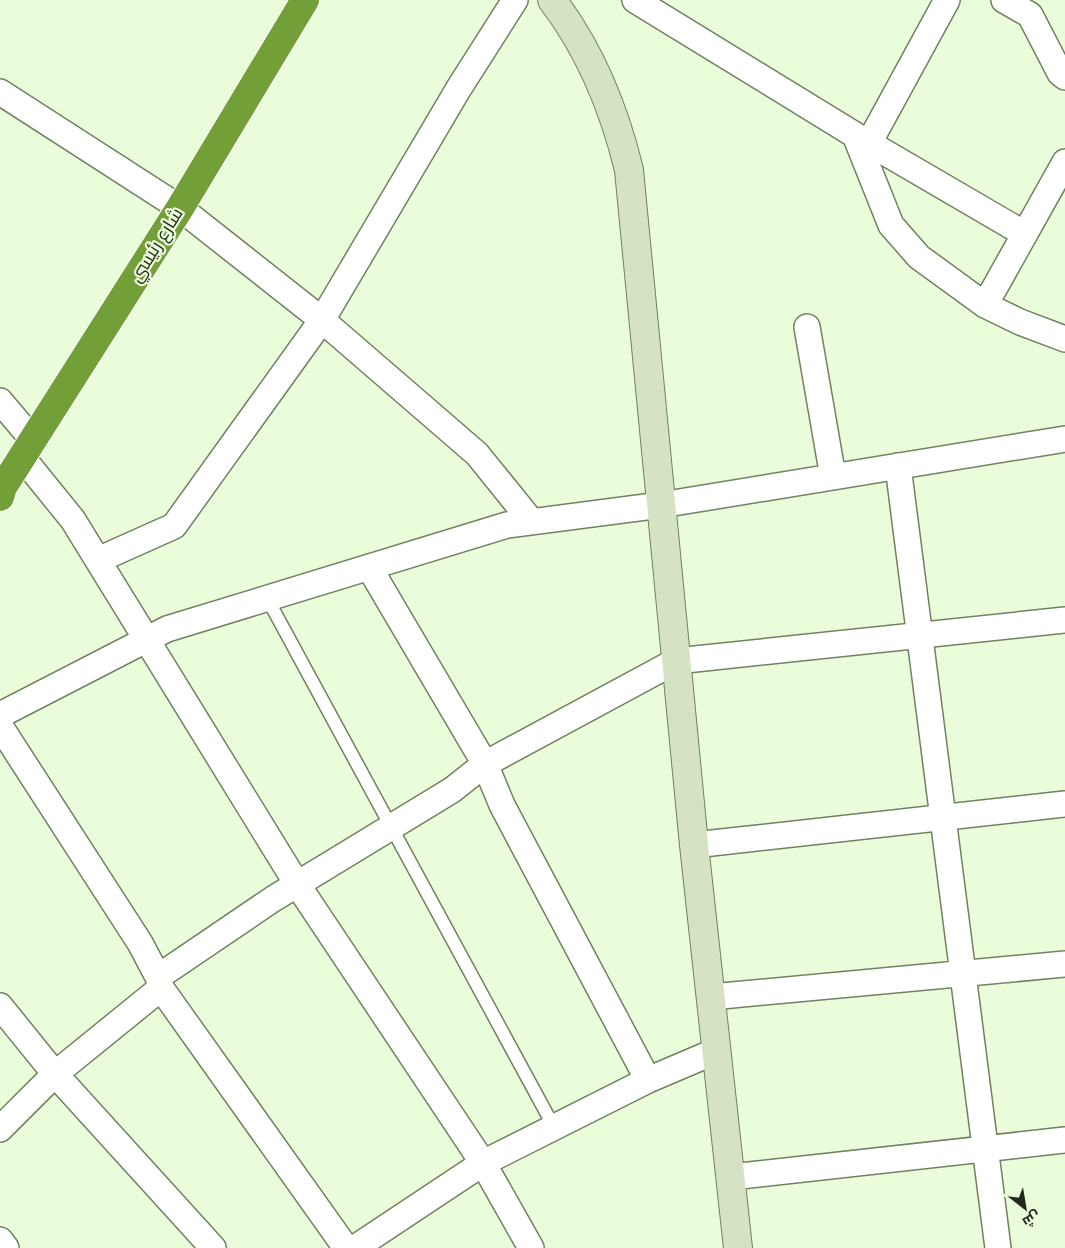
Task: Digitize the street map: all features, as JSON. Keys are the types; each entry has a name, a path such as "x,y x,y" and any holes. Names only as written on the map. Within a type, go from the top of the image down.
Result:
{"highway":[{"name":"شارع رئيسي","path":"1,491 180,208 305,0"}],"street":[{"path":"98,560 174,526 322,320 459,88 515,0"},
{"path":"552,0 566,17 597,72 621,137 629,170 694,845 738,1248"},
{"path":"635,0 862,139 1024,233"},
{"path":"862,139 948,0"},
{"path":"1004,0 1030,15 1060,74 1065,77"},
{"path":"0,92 180,208 322,320 477,454 532,522"},
{"path":"862,139 891,225 919,257 985,305 1020,322 1065,339"},
{"path":"985,305 1065,162"},
{"path":"807,327 833,477"},
{"path":"0,401 297,884 484,1163 531,1248"},
{"path":"0,715 167,629 506,525 661,505 1065,439"},
{"path":"898,466 961,973 998,1248"},
{"path":"369,567 485,764 502,805 648,1080"},
{"path":"0,1130 55,1074 160,982 297,884 452,790 485,764 676,661 1065,620"},
{"path":"0,726 140,943 160,982 346,1248"},
{"path":"694,845 1065,804"},
{"path":"711,997 1065,964"},
{"path":"0,1006 55,1074 213,1248"},
{"path":"355,1248 484,1163 648,1080 716,1051"},
{"path":"731,1177 1065,1140"},
{"path":"0,1240 6,1248"}],"lane":[{"path":"267,598 554,1127"}]}
